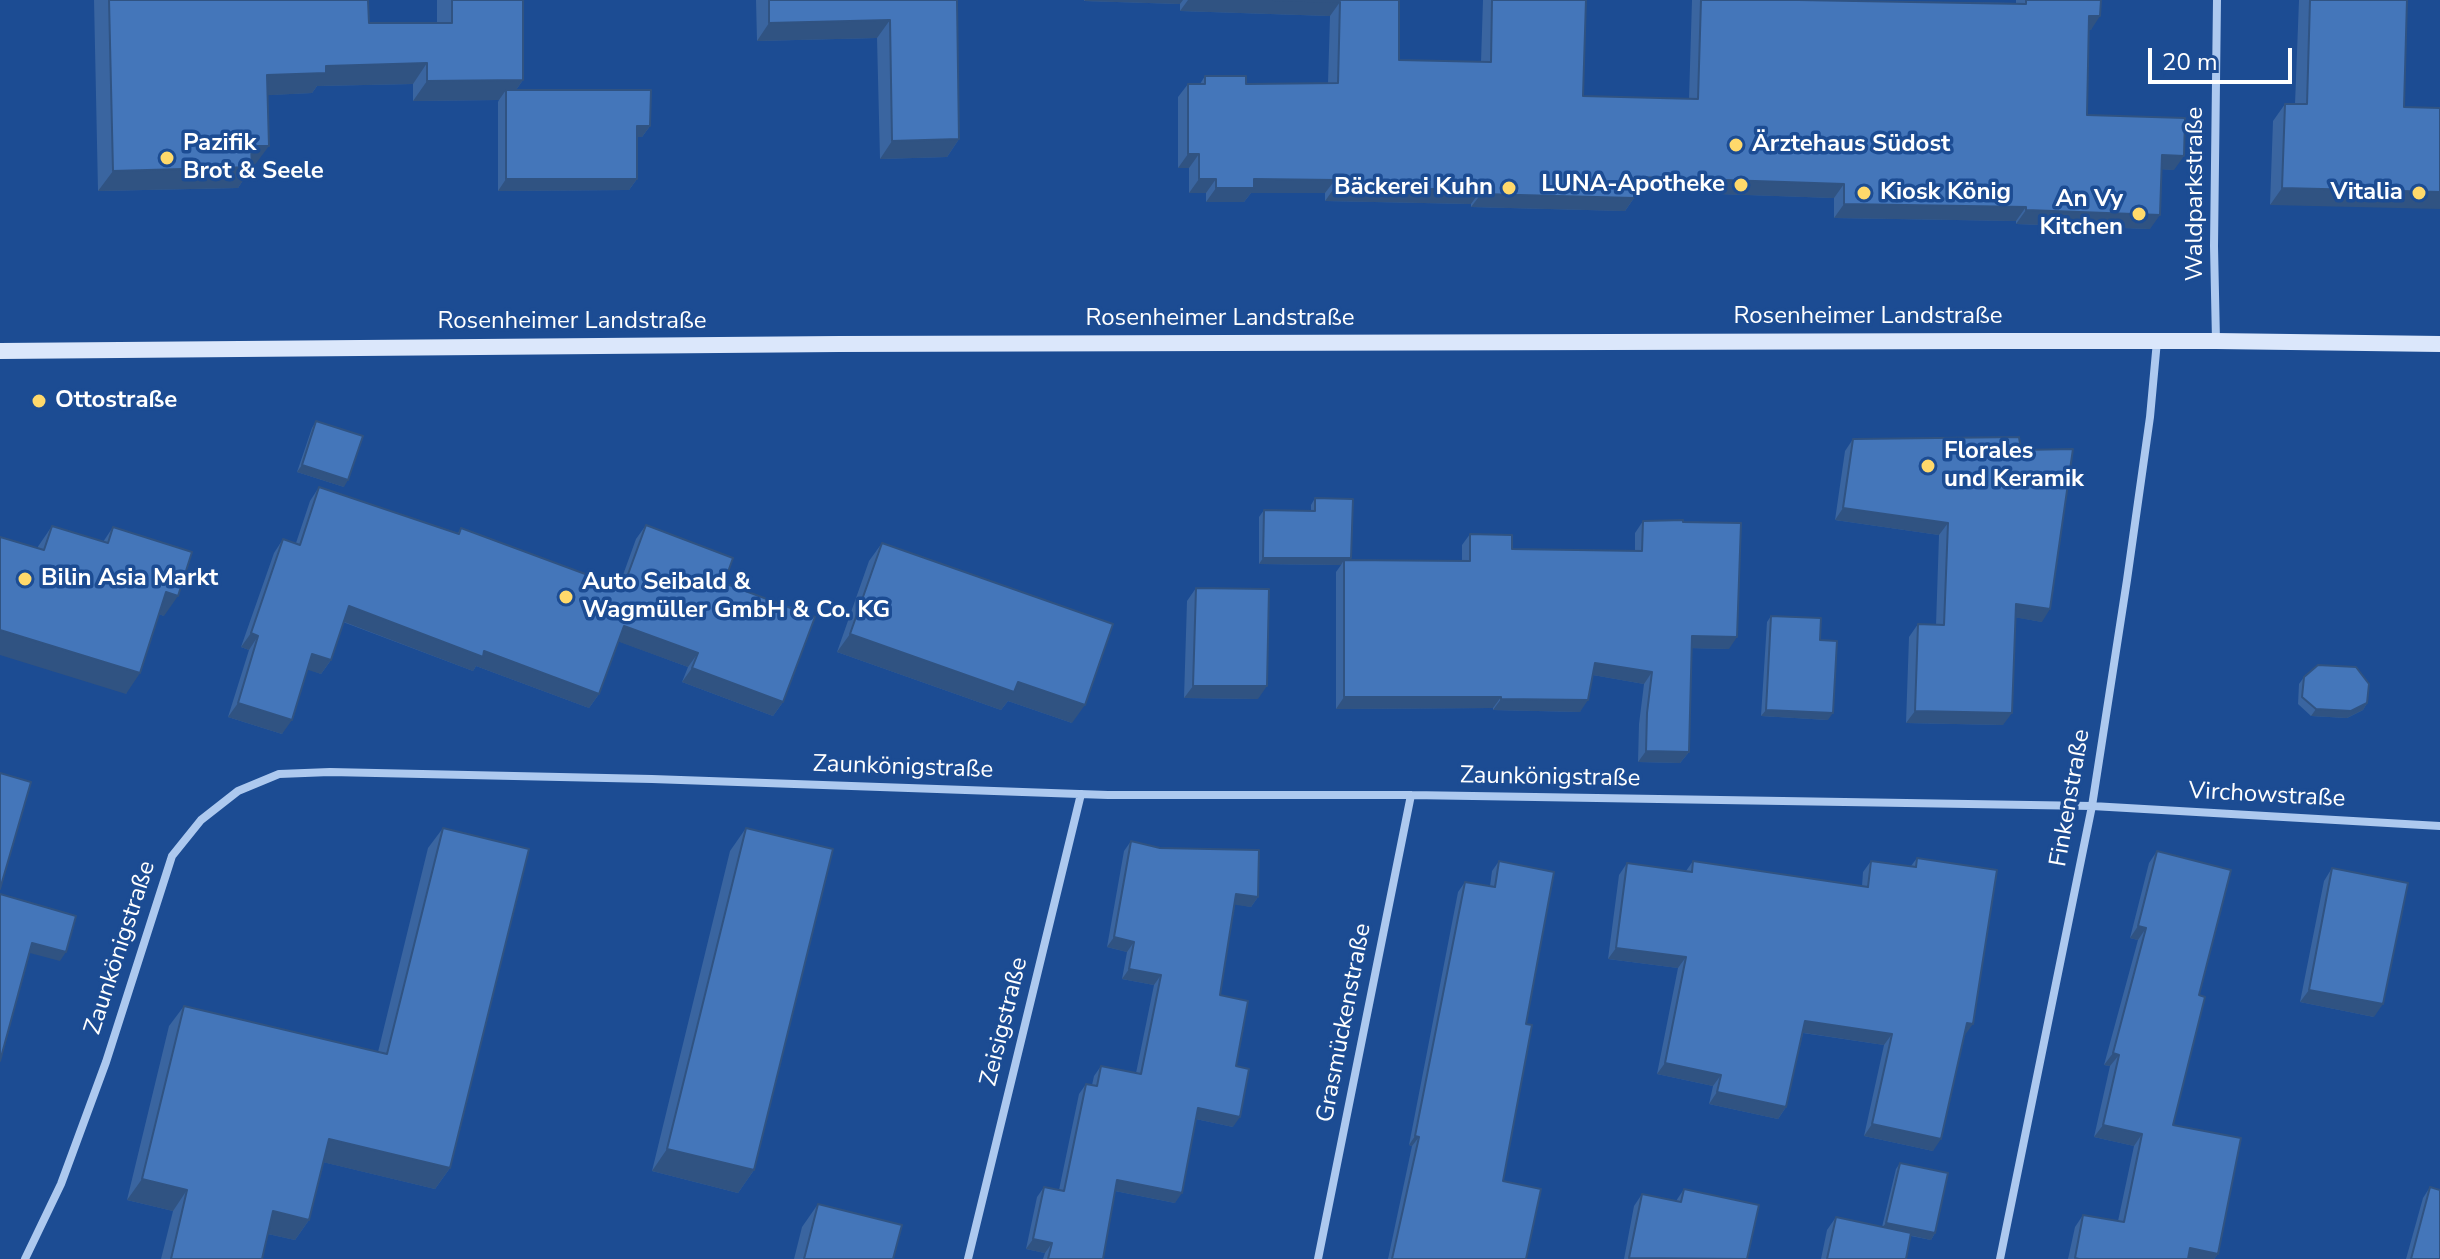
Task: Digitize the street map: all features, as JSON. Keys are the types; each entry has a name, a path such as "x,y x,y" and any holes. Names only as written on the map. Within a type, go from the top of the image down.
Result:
{"main road":[{"name":"Rosenheimer Landstraße","path":"0,351 824,344 2157,340 2440,344"}],"street":[{"name":"Waldparkstraße","path":"2216,341 2217,0"},
{"name":"Finkenstraße","path":"2000,1259 2092,806 2150,417 2157,340"},
{"name":"Zaunkönigstraße","path":"25,1259 61,1184 81,1130 172,856 201,820 238,791 279,774 330,772 667,780 1081,794 1411,795 2092,806"},
{"name":"Zeisigstraße","path":"968,1259 1081,794"},
{"name":"Grasmückenstraße","path":"1318,1259 1411,795"},
{"name":"Virchowstraße","path":"2092,806 2440,826"}],"building":[{"path":"109,0 368,0 369,23 452,23 452,0 523,0 523,80 427,81 427,63 326,66 326,73 267,75 269,146 251,146 252,167 113,171"},
{"path":"769,0 957,0 959,139 892,141 890,20 769,23"},
{"path":"1273,0 1399,0 1399,60 1491,62 1492,0 1586,0 1583,96 1698,99 1701,0 2026,4 2026,0 2101,0 2100,16 2089,16 2087,115 2185,118 2184,156 2162,155 2160,215 2026,210 2026,207 1844,204 1844,184 1635,177 1634,198 1335,187 1335,180 1254,179 1254,188 1216,188 1216,179 1199,179 1199,154 1188,154 1188,84 1205,84 1205,76 1246,76 1246,84 1338,83 1340,2"},
{"path":"2310,0 2407,0 2404,107 2440,108 2440,192 2282,188 2285,104 2307,104"},
{"path":"506,90 651,90 650,126 637,126 637,179 506,179"},
{"path":"316,421 363,436 348,480 302,465"},
{"path":"2019,437 2021,450 2073,449 2050,609 2016,604 2012,713 1915,711 1918,624 1944,625 1948,523 1843,508 1853,439"},
{"path":"319,487 459,534 461,528 623,588 646,525 733,558 724,583 815,617 783,702 692,668 698,653 624,626 599,694 484,651 483,657 349,606 331,660 312,654 292,720 238,703 258,636 251,633 283,539 300,545"},
{"path":"1315,498 1353,499 1351,558 1263,558 1264,510 1315,511"},
{"path":"1643,521 1741,523 1737,637 1692,636 1689,752 1646,751 1652,672 1595,663 1588,700 1344,697 1344,560 1470,561 1470,534 1512,535 1512,549 1642,551"},
{"path":"52,526 108,543 113,527 192,552 178,596 166,592 140,673 0,630 0,537 44,550"},
{"path":"882,543 1113,624 1085,705 1018,682 1014,692 850,634"},
{"path":"1196,588 1269,589 1267,686 1193,686"},
{"path":"1771,616 1821,618 1820,640 1837,641 1833,713 1766,710"},
{"path":"2318,665 2356,667 2369,684 2367,703 2351,711 2316,709 2302,697 2304,677"},
{"path":"0,773 31,782 0,889"},
{"path":"443,828 529,849 450,1168 329,1139 309,1220 273,1211 262,1259 171,1259 187,1190 142,1179 184,1006 387,1054"},
{"path":"746,828 833,849 754,1170 667,1149"},
{"path":"1131,841 1160,848 1259,850 1258,897 1236,894 1220,995 1248,1001 1236,1066 1249,1069 1240,1117 1198,1108 1182,1193 1117,1180 1103,1259 1048,1259 1052,1243 1033,1239 1044,1187 1064,1191 1086,1084 1097,1086 1101,1066 1141,1074 1161,975 1129,969 1134,942 1114,937"},
{"path":"2157,851 2231,870 2199,995 2205,997 2173,1125 2241,1138 2218,1254 2190,1248 2188,1259 2079,1259 2075,1258 2083,1215 2124,1222 2142,1134 2103,1125 2119,1055 2113,1053 2146,928 2138,926"},
{"path":"1917,858 1997,870 1973,1024 1967,1023 1941,1139 1872,1124 1892,1034 1805,1021 1786,1107 1717,1092 1721,1075 1665,1063 1686,957 1616,948 1627,863 1692,872 1693,861 1868,887 1871,861 1916,867"},
{"path":"1499,861 1554,872 1526,1024 1532,1025 1503,1181 1541,1189 1526,1259 1392,1259 1419,1137 1415,1136 1465,882 1495,887"},
{"path":"2332,868 2408,883 2383,1004 2309,990"},
{"path":"0,894 76,916 66,952 32,943 0,1061"},
{"path":"1900,1163 1948,1173 1935,1233 1886,1223"},
{"path":"2430,1187 2440,1190 2440,1259 2411,1259"},
{"path":"1684,1189 1759,1205 1747,1259 1629,1258 1642,1194 1681,1202"},
{"path":"818,1204 902,1225 893,1259 804,1259"},
{"path":"1836,1217 1911,1233 1906,1259 1827,1259"}],"place":[{"name":"Ärztehaus Südost","path":"1736,145"},
{"name":"Pazifik Brot & Seele","path":"167,158"},
{"name":"LUNA-Apotheke","path":"1741,185"},
{"name":"Bäckerei Kuhn","path":"1509,188"},
{"name":"Kiosk König","path":"1864,193"},
{"name":"Vitalia","path":"2419,193"},
{"name":"An Vy Kitchen","path":"2139,214"},
{"name":"Ottostraße","path":"39,401"},
{"name":"Florales und Keramik","path":"1928,466"},
{"name":"Bilin Asia Markt","path":"25,579"},
{"name":"Auto Seibald & Wagmüller GmbH & Co. KG","path":"566,597"}]}
